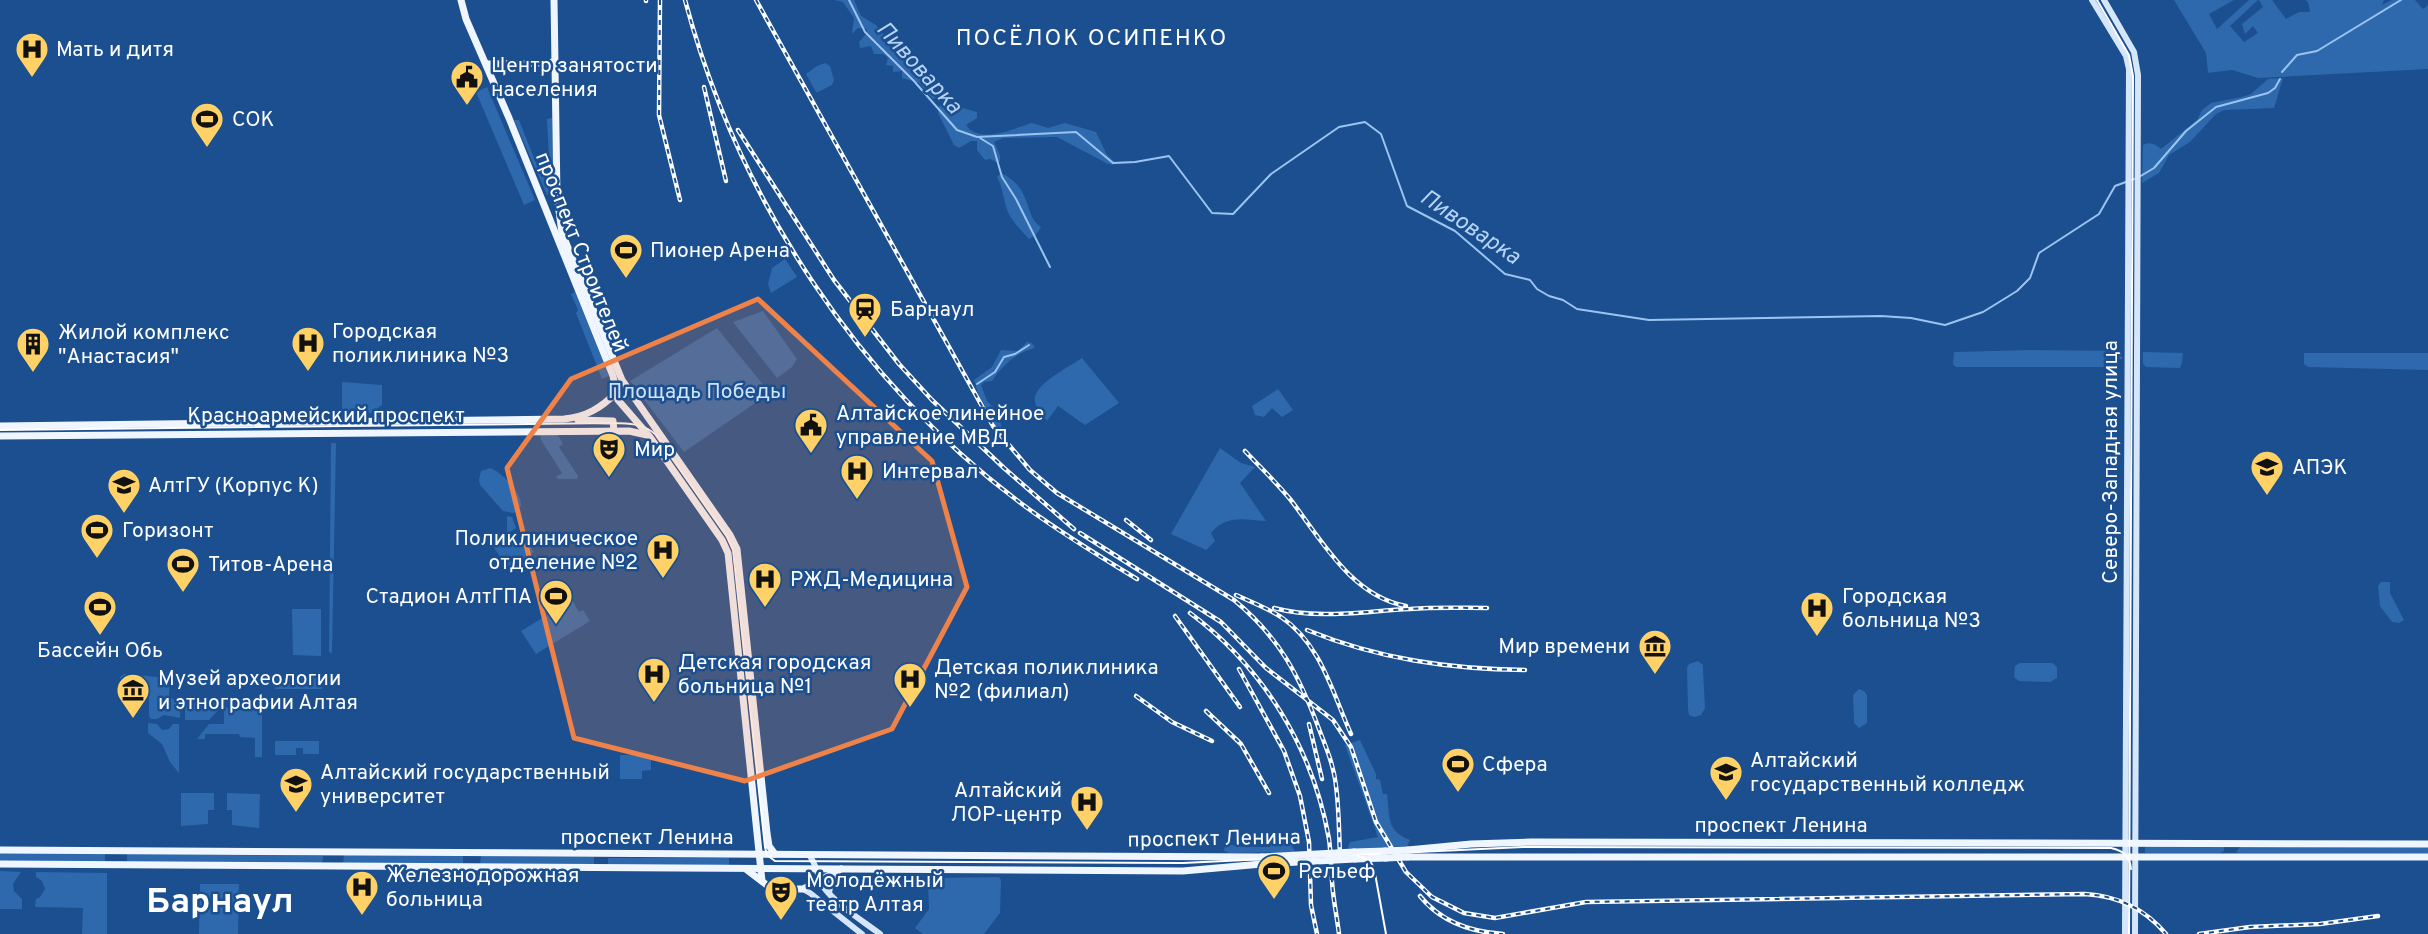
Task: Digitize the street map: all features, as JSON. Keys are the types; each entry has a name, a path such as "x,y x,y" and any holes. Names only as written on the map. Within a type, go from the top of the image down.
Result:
{"main road":[{"name":"проспект Строителей","path":"461,0 466,19 487,64 612,376 618,400 650,437 725,547 730,564 762,881"},
{"name":"проспект Строителей","path":"554,0 557,196 562,233 624,383 735,543 746,620 767,833 770,849 775,855"},
{"name":"Северо-Западная улица","path":"2092,0 2128,62 2125,934"},
{"name":"Северо-Западная улица","path":"2104,0 2136,58 2138,75 2135,934"},
{"path":"487,64 555,61"},
{"path":"541,198 549,200 557,196"},
{"name":"Красноармейский проспект","path":"0,426 564,419 585,415 600,407 624,383"},
{"path":"629,430 641,428 646,414"},
{"path":"564,419 612,421 614,431"},
{"name":"Красноармейский проспект","path":"0,436 629,430 642,432 650,437"},
{"path":"736,621 746,620"},
{"path":"1523,842 1523,855"},
{"name":"проспект Ленина","path":"0,850 1262,860 1408,853 1523,842 2428,844"},
{"path":"1816,842 1817,855"},
{"path":"2050,843 2050,856"},
{"path":"2229,843 2230,857"},
{"name":"проспект Ленина","path":"1408,853 2428,857"},
{"path":"743,855 743,869"},
{"path":"809,855 830,894 880,934"},
{"name":"проспект Ленина","path":"0,864 1183,871 1262,860"},
{"name":"проспект Ленина","path":"743,869 772,889 803,889 839,871"},
{"path":"822,902 830,894 831,881 839,871"},
{"path":"803,889 862,934"},
{"path":"2125,922 2135,922"}],"highlighted area":[{"path":"758,299 932,461 967,587 892,729 745,781 574,738 507,468 571,379"}],"green space":[{"path":"834,0 854,0 861,16 876,25 894,47 903,50 914,48 903,58 911,61 927,77 932,75 939,80 929,83 938,100 932,98 919,83 902,78 902,71 893,72 893,66 886,65 888,58 883,54 874,54 871,46 860,48 859,42 867,29 858,28 852,34 854,18 843,2"},
{"path":"2174,0 2234,0 2209,14 2217,29 2249,0 2258,0 2230,26 2244,42 2258,33 2253,26 2245,34 2242,24 2263,7 2259,0 2272,0 2286,19 2299,12 2310,12 2305,0 2384,0 2382,5 2392,0 2415,0 2423,9 2428,5 2428,69 2258,78 2232,70 2208,73 2206,53"},
{"path":"825,63 830,66 834,80 832,85 816,92 806,74"},
{"path":"2283,78 2274,108 2224,110 2216,114 2190,142 2169,155 2159,173 2142,183 2143,145 2151,143 2161,149 2197,120 2202,110 2211,103 2251,94 2268,79"},
{"path":"487,87 535,200 524,205 476,92"},
{"path":"948,104 977,112 977,118 966,125 979,134 998,133 1032,123 1048,128 1065,123 1096,132 1107,155 1115,162 1113,165 1108,164 1057,137 1003,138 994,142 1000,161 998,163 985,160 977,150 977,141 971,141 959,148 954,145 938,113 939,106"},
{"path":"552,118 554,191 547,195 514,120 519,120 536,163 549,159 547,119"},
{"path":"1001,173 1018,186 1032,216 1041,227 1036,235 1029,239 1007,211 997,177"},
{"path":"785,259 797,277 771,293 768,284 772,268"},
{"path":"575,292 609,376 602,379 576,313 578,310 571,294"},
{"path":"763,311 797,359 792,367 777,378 733,322"},
{"name":"Площадь Победы","path":"717,328 770,393 684,452 630,381"},
{"path":"1027,342 1032,343 1035,348 1016,356 992,381 981,385 987,401 1004,418 1000,422 1006,437 1004,439 979,396 974,380 992,367 1001,350 1018,351"},
{"path":"2122,351 2122,359 2113,360 2110,367 1956,367 1953,364 1954,352"},
{"path":"2143,352 2183,353 2182,363 2180,368 2146,367 2143,364"},
{"path":"2304,353 2428,353 2428,370 2308,367 2304,364"},
{"path":"1082,358 1119,403 1085,425 1058,406 1047,421 1038,409 1035,396 1052,377"},
{"path":"342,382 382,385 382,405 371,413 342,413"},
{"path":"1278,389 1293,410 1282,417 1272,408 1264,417 1255,415 1252,406"},
{"path":"540,435 558,435 563,444 559,447 578,476 577,479 556,477 562,473"},
{"path":"331,443 336,443 332,653 329,652"},
{"path":"1220,448 1241,463 1255,467 1240,483 1266,521 1236,520 1223,523 1211,533 1215,541 1206,550 1171,534"},
{"path":"490,468 515,489 521,506 514,513 503,511 480,485 481,471"},
{"path":"507,516 512,517 516,528 510,532 521,547 528,543 534,552 508,569 493,546 507,537"},
{"path":"2381,582 2390,582 2390,593 2404,620 2399,623 2392,622 2380,606 2378,586"},
{"name":"Стадион АлтГПА","path":"572,600 579,612 583,610 590,621 536,654 521,631"},
{"path":"292,609 321,609 321,656 293,655"},
{"path":"1698,661 1703,665 1705,708 1701,715 1694,717 1689,715 1688,709 1687,668 1689,664"},
{"path":"2020,663 2052,663 2057,667 2057,678 2050,682 2019,681 2014,677 2015,666"},
{"path":"124,674 170,678 169,696 180,704 180,718 164,715 151,719 147,689 120,686 120,677"},
{"path":"275,678 322,678 322,689 275,689"},
{"path":"1859,689 1867,695 1867,723 1859,728 1854,723 1853,695"},
{"path":"185,703 220,703 220,708 209,720 185,720"},
{"path":"224,704 229,710 262,710 262,757 255,757 255,738 240,737 239,734 205,734 205,739 197,739 209,724 224,724"},
{"path":"148,723 157,724 162,730 179,724 179,773 170,762 162,744 148,733"},
{"path":"1360,740 1376,779 1380,780 1383,794 1387,794 1393,828 1410,840 1407,846 1348,847 1350,842 1378,837 1345,745"},
{"path":"275,741 319,741 319,754 303,754 303,748 296,748 296,755 275,755"},
{"path":"620,755 651,755 651,770 642,771 642,779 620,779"},
{"path":"181,793 214,793 214,810 208,810 208,824 181,826"},
{"path":"227,793 260,794 259,828 232,825 232,810 227,810"},
{"path":"1276,836 1287,836 1295,852 1224,851 1227,844 1270,847"},
{"path":"2145,845 2220,846 2224,847 2224,851 2145,853"},
{"path":"2240,847 2428,847 2428,854 2236,852"},
{"path":"0,852 105,853 105,862 0,861"},
{"path":"127,854 323,856 322,864 127,862"},
{"path":"344,855 463,856 463,865 343,865"},
{"path":"481,856 594,857 594,866 480,865"},
{"path":"608,858 729,858 729,867 608,866"},
{"path":"0,871 21,872 13,884 14,891 22,899 22,909 0,909"},
{"path":"36,872 107,873 107,934 82,934 83,908 35,907 36,899 45,889 42,881 36,877"},
{"path":"999,877 1000,913 984,934 923,934 915,928 929,909 928,882 931,878"},
{"path":"200,884 239,884 238,934 199,934"}],"waterway":[{"name":"Пивоварка","path":"849,0 865,32 913,80 957,130 977,137 1076,132 1113,163 1169,156 1212,213 1233,214 1271,174 1339,127 1365,122 1381,134 1407,206 1455,231 1505,274 1530,280 1537,289 1549,296 1563,300 1577,309 1649,320 1881,316 1911,318 1945,325 1983,312 2017,291 2030,278 2039,253 2099,214 2115,186 2134,179"},
{"name":"Пивоварка","path":"2282,72 2297,55 2317,51 2401,0"},
{"name":"Пивоварка","path":"2139,177 2154,168 2186,131 2216,107 2268,93 2280,79"},
{"path":"980,138 993,146 1002,177 1050,267"},
{"name":"Пивоварка","path":"977,384 995,372 1004,357 1029,345"}],"tram line":[{"path":"2097,0 2129,55 2133,76 2129,934"},
{"path":"0,430 614,423 636,425 650,430 727,537 733,550 765,847 767,855 775,861 1183,863 1523,847 2111,848 2126,855 2131,869"},
{"path":"1356,855 1370,861 1374,868 1386,934"}],"railway":[{"path":"660,0 659,115 680,200"},
{"path":"685,0 708,74 737,146 772,215 813,282 859,345 910,404 966,458 1039,517 1137,579"},
{"path":"756,0 993,426 1030,470 1057,493 1234,600 1263,628 1286,658 1304,691 1332,764 1337,795 1340,856"},
{"path":"704,87 726,181"},
{"path":"738,130 834,280 899,364 932,400 1004,468 1074,529"},
{"path":"1245,451 1285,493 1326,548 1353,578 1386,600 1406,606"},
{"path":"1126,520 1151,540"},
{"path":"1080,533 1221,622 1266,668 1333,720 1351,747 1376,822 1406,872 1432,897 1464,913 1495,918 1586,902 2085,894 2108,897 2130,905 2149,917 2166,934"},
{"path":"1236,595 1281,617 1306,641 1324,670 1351,734"},
{"path":"1274,608 1308,614 1487,608"},
{"path":"1190,613 1241,659 1262,685 1298,742 1311,773 1329,839 1339,934"},
{"path":"1175,616 1240,707"},
{"path":"1307,630 1360,648 1441,665 1525,670"},
{"path":"1239,669 1284,751 1300,796 1309,842 1311,905 1317,934"},
{"path":"1136,696 1172,722 1212,741"},
{"path":"1206,711 1241,744 1269,793"},
{"path":"1309,724 1322,779"},
{"path":"1420,896 1437,912 1457,924 1479,931 1503,934"},
{"path":"2199,934 2250,927 2320,924 2378,916"}],"place":[{"name":"Мать и дитя","path":"32,79"},
{"name":"Центр занятости населения","path":"467,107"},
{"name":"СОК","path":"207,149"},
{"name":"Пионер Арена","path":"626,280"},
{"name":"Барнаул","path":"865,339"},
{"name":"Городская поликлиника №3","path":"308,373"},
{"name":"Жилой комплекс \"Анастасия\"","path":"33,374"},
{"name":"Алтайское линейное управление МВД","path":"811,455"},
{"name":"Мир","path":"609,479"},
{"name":"АПЭК","path":"2267,497"},
{"name":"Интервал","path":"857,501"},
{"name":"АлтГУ (Корпус К)","path":"124,515"},
{"name":"Горизонт","path":"97,560"},
{"name":"Поликлиническое отделение №2","path":"663,580"},
{"name":"Титов-Арена","path":"183,594"},
{"name":"РЖД-Медицина","path":"765,609"},
{"name":"Стадион АлтГПА","path":"556,626"},
{"name":"Бассейн Обь","path":"100,637"},
{"name":"Городская больница №3","path":"1817,638"},
{"name":"Мир времени","path":"1655,676"},
{"name":"Детская городская больница №1","path":"654,704"},
{"name":"Детская поликлиника №2 (филиал)","path":"910,709"},
{"name":"Музей археологии и этнографии Алтая","path":"133,720"},
{"name":"Сфера","path":"1458,794"},
{"name":"Алтайский государственный колледж","path":"1726,802"},
{"name":"Алтайский государственный университет","path":"296,814"},
{"name":"Алтайский ЛОР-центр","path":"1087,832"},
{"name":"Рельеф","path":"1274,901"},
{"name":"Железнодорожная больница","path":"362,917"},
{"name":"Молодёжный театр Алтая","path":"781,922"}],"district":[{"name":"ПОСЁЛОК ОСИПЕНКО","path":"1092,37"},
{"name":"Барнаул","path":"220,900"}]}
